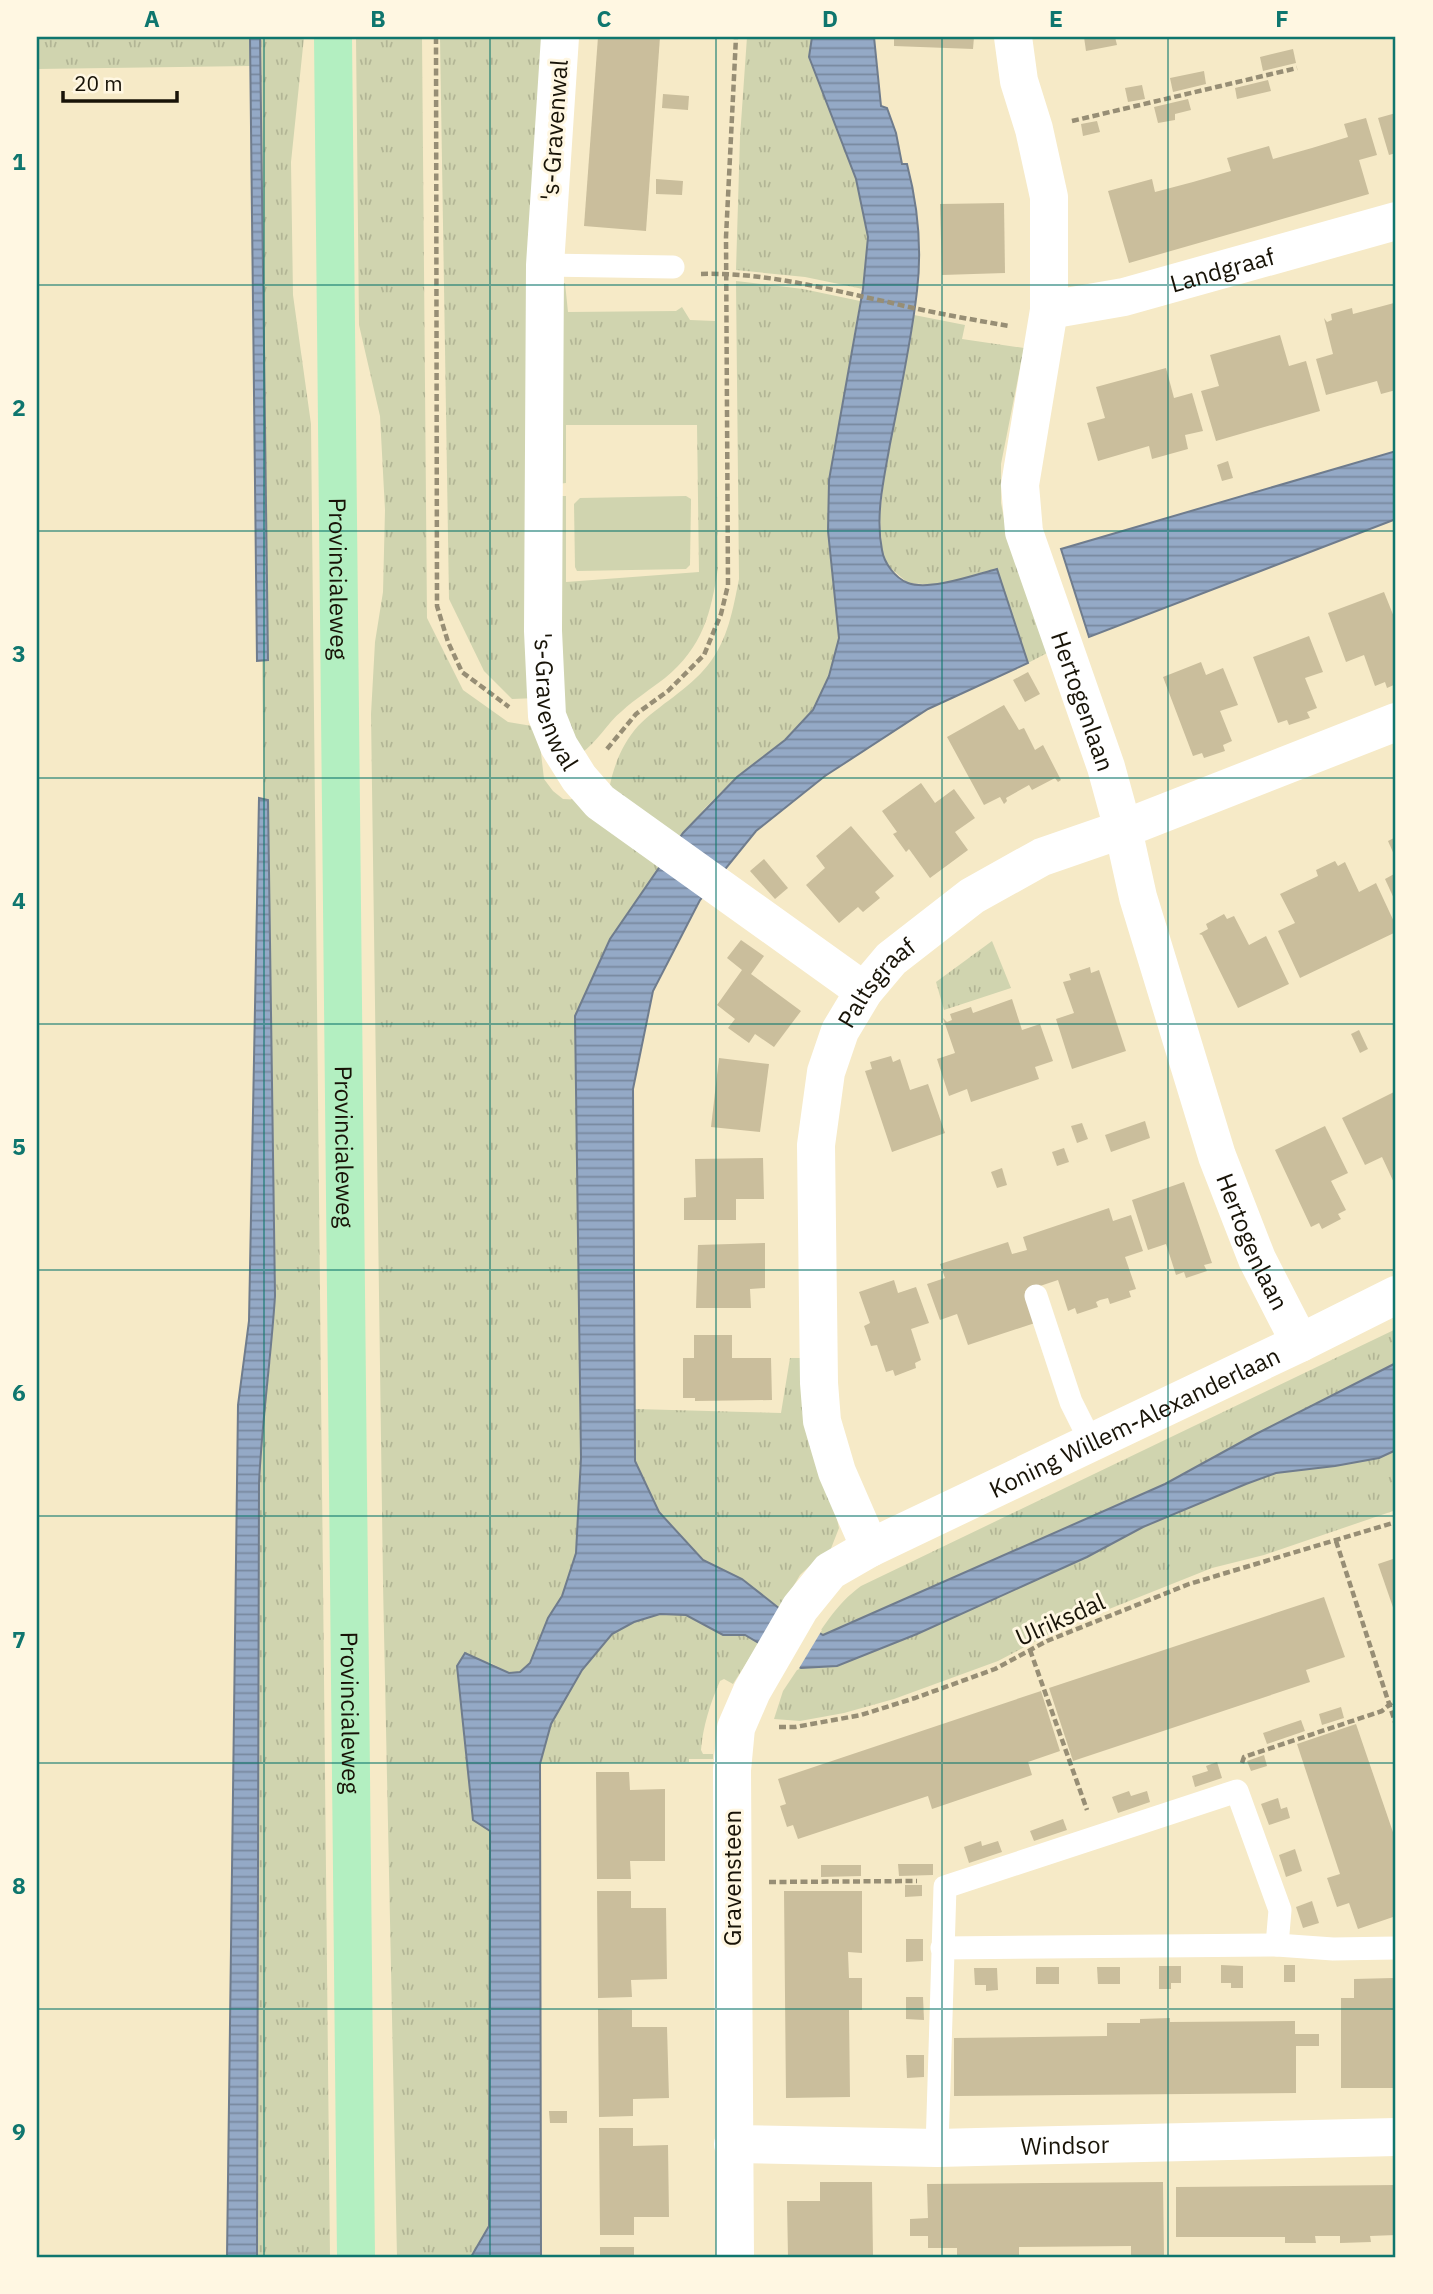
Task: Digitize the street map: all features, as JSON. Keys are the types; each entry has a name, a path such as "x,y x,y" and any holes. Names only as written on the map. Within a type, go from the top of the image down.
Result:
{"main road":[{"name":"Provincialeweg","path":"333,37 356,2257"}],"street":[{"name":"'s-Gravenwal","path":"560,37 545,265 543,631 547,716 559,746 579,778 600,802 864,990"},
{"name":"Hertogenlaan","path":"1013,37 1019,81 1034,129 1049,197 1047,321 1020,485 1024,532 1106,767 1138,897 1217,1156 1257,1259 1300,1343"},
{"name":"Landgraaf","path":"1047,321 1396,220"},
{"name":"Paltsgraaf","path":"870,1548 836,1472 822,1421 819,1383 816,1145 826,1072 840,1031 864,990 891,959 972,896 1042,857 1123,829 1396,722"},
{"name":"Koning Willem-Alexanderlaan","path":"870,1548 1396,1295"},
{"name":"Gravensteen","path":"735,2257 732,1770 736,1728 800,1608 830,1571 870,1548"},
{"name":"Windsor","path":"733,2144 937,2148 1396,2137"}],"lane":[{"path":"545,265 673,267"},
{"path":"1037,1296 1071,1402 1091,1442"},
{"path":"937,2148 945,1887 1237,1791 1280,1910 1277,1945"},
{"path":"942,1948 1277,1945 1333,1949 1396,1948"}],"path":[{"path":"436,37 437,607 448,642 462,672 505,706 526,712 547,710"},
{"path":"600,802 599,757 636,714 668,691 704,655 721,614 728,585 726,273 729,139 736,37"},
{"path":"1034,129 1297,68"},
{"path":"673,267 689,274 726,273 804,283 924,311 1047,321"},
{"name":"Ulriksdal","path":"736,1728 795,1727 861,1715 995,1669 1047,1641 1189,1584 1396,1522"},
{"path":"1336,1541 1396,1725"},
{"path":"1030,1650 1096,1837"},
{"path":"1237,1791 1244,1757 1382,1711 1396,1699"},
{"path":"732,1883 929,1881 945,1887"}],"green space":[{"path":"37,37 250,37 250,66 37,69"},
{"path":"260,37 304,37 291,162 293,295 311,424 330,2257 257,2257 256,2251 259,1483 262,1420 271,1356 268,800 264,800 262,661 268,660"},
{"path":"356,37 422,37 427,618 463,690 508,722 538,727 544,779 553,791 563,799 581,800 662,863 610,939 576,1553 562,1596 548,1618 531,1663 520,1673 509,1673 489,1662 473,1820 490,1830 489,2226 471,2257 397,2257 383,1584 371,714 375,642 383,592 385,510 380,416 359,325"},
{"path":"440,37 547,37 537,698 512,699 484,671 449,599"},
{"path":"747,37 812,37 809,57 856,179 868,237 863,289 805,277 736,270 740,137"},
{"path":"736,281 803,289 860,301 829,480 828,531 839,638 829,676 813,710 785,740 737,777 705,808 678,841 609,790 619,756 627,740 638,726 692,682 708,665 725,635 732,613 739,579"},
{"path":"565,283 568,312 676,311 682,307 690,320 715,321 718,568 708,614 697,641 678,666 622,711 580,754 558,716 555,496 566,496 566,582 699,572 697,425 566,425 566,483 556,484 560,284"},
{"path":"914,315 965,325 962,339 1024,348 1001,464 1001,503 1008,539 1047,653 1028,663 996,569 939,585 908,583 888,566 882,552 880,515 884,480"},
{"path":"686,496 691,499 690,565 686,569 577,571 574,504 580,498"},
{"path":"992,941 1011,988 944,1010 936,982"},
{"path":"1396,1329 1396,1363 1165,1484 834,1632 823,1635 819,1633 838,1608 861,1586"},
{"path":"790,1358 802,1358 839,1528 830,1551 800,1575 780,1609 742,1579 703,1560 659,1512 635,1461 635,1409 781,1413"},
{"path":"1396,1450 1396,1510 1264,1555 1212,1568 1059,1629 998,1661 894,1699 844,1713 800,1721 774,1719 783,1691 799,1667 1179,1510 1276,1473 1379,1458"},
{"path":"660,1614 686,1615 723,1635 745,1635 759,1643 733,1684 724,1679 716,1690 705,1724 701,1750 703,1754 713,1754 713,1759 689,1759 689,1762 540,1764 551,1724 582,1670 612,1634 634,1622"}],"water":[{"path":"250,37 260,37 268,660 257,661"},
{"path":"812,37 874,37 881,106 887,108 896,133 902,164 907,164 914,196 919,243 917,291 881,497 879,524 883,555 899,578 917,585 952,581 997,569 1028,663 928,709 825,776 756,831 700,900 653,991 633,1089 635,1461 659,1512 703,1560 742,1579 780,1609 823,1635 1165,1484 1396,1363 1396,1450 1379,1458 1276,1473 1246,1484 1143,1527 1087,1557 917,1634 837,1666 801,1668 745,1635 723,1635 686,1615 660,1614 634,1622 612,1634 582,1670 551,1724 540,1764 541,2257 471,2257 489,2226 490,1831 473,1820 457,1666 465,1653 509,1673 520,1672 530,1663 548,1618 562,1596 576,1553 581,1458 575,1016 610,939 683,833 737,777 785,740 813,710 829,676 839,638 828,531 829,480 863,289 868,237 856,179 809,57"},
{"path":"1396,451 1396,519 1089,637 1061,549"},
{"path":"259,798 268,800 275,1296 259,1483 257,2257 227,2257 238,1405 249,1321"}],"pier":[{"path":"781,1605 822,1630 798,1670 757,1646"}],"building":[{"path":"598,37 660,37 646,231 584,226"},
{"path":"894,37 974,37 973,49 894,46"},
{"path":"1084,37 1115,37 1117,45 1086,51"},
{"path":"1293,49 1296,63 1263,71 1260,57"},
{"path":"1204,71 1206,84 1173,92 1170,78"},
{"path":"1268,80 1271,91 1237,99 1235,88"},
{"path":"1142,85 1145,99 1128,102 1125,88"},
{"path":"663,94 689,96 688,110 662,108"},
{"path":"1188,99 1191,110 1175,114 1175,120 1158,123 1154,107"},
{"path":"1396,113 1396,153 1389,155 1378,118"},
{"path":"1366,118 1377,155 1359,160 1369,194 1129,263 1108,191 1152,179 1155,192 1193,182 1231,171 1227,158 1269,146 1273,159 1348,137 1344,124"},
{"path":"1097,121 1100,132 1083,136 1081,124"},
{"path":"656,179 683,181 682,195 656,194"},
{"path":"1004,203 1005,273 942,275 940,204"},
{"path":"1394,303 1396,390 1381,394 1377,381 1326,395 1316,359 1333,354 1324,318 1327,322 1332,320 1331,314 1352,308 1353,314"},
{"path":"1280,335 1289,366 1306,361 1320,411 1216,441 1201,391 1219,386 1210,355"},
{"path":"1166,368 1174,398 1192,393 1203,431 1185,435 1188,449 1152,459 1149,446 1098,461 1087,423 1105,418 1096,387"},
{"path":"1228,461 1233,478 1222,481 1217,465"},
{"path":"1384,592 1396,622 1396,684 1387,688 1385,682 1375,686 1364,655 1346,662 1328,613"},
{"path":"1309,636 1323,672 1305,678 1317,708 1307,712 1310,718 1289,725 1287,720 1278,723 1253,657"},
{"path":"1201,662 1206,675 1223,668 1238,705 1220,711 1232,741 1223,745 1225,751 1204,758 1202,753 1193,756 1163,677"},
{"path":"1028,672 1040,694 1025,702 1013,680"},
{"path":"1004,705 1019,730 1024,728 1035,750 1043,745 1061,780 1058,782 1055,778 1032,790 1029,785 1006,798 1004,804 1000,797 984,805 947,737"},
{"path":"921,783 935,803 954,789 975,818 955,832 968,850 930,878 909,849 906,852 893,834 897,832 882,811"},
{"path":"851,826 894,876 875,892 880,898 863,912 858,907 839,923 806,885 825,868 816,856"},
{"path":"1396,837 1396,859 1388,841"},
{"path":"764,859 788,888 775,899 750,871"},
{"path":"1335,861 1338,866 1345,862 1359,892 1376,883 1396,926 1396,932 1300,978 1278,931 1295,923 1280,894 1318,876 1316,870"},
{"path":"1396,873 1396,903 1385,879"},
{"path":"1224,914 1227,919 1234,916 1249,945 1266,936 1289,984 1238,1008 1202,935 1199,934 1208,929 1206,924"},
{"path":"741,940 764,956 751,974 801,1011 774,1047 755,1034 749,1043 728,1028 735,1019 717,1005 742,970 727,958"},
{"path":"1090,967 1091,973 1099,970 1126,1051 1072,1069 1056,1019 1074,1013 1063,982 1071,980 1069,974"},
{"path":"1012,999 1022,1030 1040,1024 1053,1061 1035,1067 1039,1079 971,1102 967,1089 949,1096 937,1059 955,1053 943,1018 947,1022 952,1020 950,1014 971,1007 973,1013"},
{"path":"1359,1030 1368,1049 1360,1053 1351,1034"},
{"path":"891,1056 893,1062 900,1059 910,1090 928,1084 945,1133 892,1152 865,1071 872,1069 870,1062"},
{"path":"719,1058 769,1064 760,1132 711,1127"},
{"path":"1396,1091 1396,1187 1382,1157 1365,1165 1342,1118"},
{"path":"1145,1121 1150,1138 1111,1152 1105,1135"},
{"path":"1082,1123 1088,1139 1077,1143 1071,1126"},
{"path":"1325,1126 1348,1173 1331,1181 1346,1210 1338,1214 1341,1219 1322,1229 1319,1223 1311,1227 1275,1150"},
{"path":"1064,1148 1069,1162 1057,1166 1052,1152"},
{"path":"763,1158 764,1199 736,1199 736,1220 684,1220 684,1198 696,1197 695,1159"},
{"path":"1002,1168 1007,1185 997,1188 991,1172"},
{"path":"1184,1182 1212,1263 1204,1265 1207,1271 1186,1278 1184,1272 1176,1275 1166,1244 1148,1250 1132,1200"},
{"path":"1109,1208 1113,1221 1131,1215 1143,1251 1125,1257 1136,1289 1129,1291 1131,1297 1110,1304 1108,1298 1100,1300 1096,1302 1098,1307 1077,1314 1075,1308 1068,1311 1058,1280 1025,1291 1035,1323 968,1345 957,1314 940,1320 927,1284 945,1278 940,1264 1008,1242 1012,1254 1027,1250 1023,1237"},
{"path":"765,1243 765,1288 750,1289 751,1308 696,1308 698,1245"},
{"path":"894,1280 898,1293 916,1287 929,1323 911,1329 921,1360 915,1363 916,1368 895,1376 893,1370 886,1372 877,1345 871,1346 864,1326 870,1323 859,1292"},
{"path":"694,1335 732,1335 732,1358 771,1358 772,1400 695,1401 695,1398 683,1398 683,1358 694,1358"},
{"path":"1396,1558 1396,1616 1378,1564"},
{"path":"1324,1597 1345,1657 1306,1670 1310,1682 1073,1761 1049,1688"},
{"path":"1041,1691 1060,1751 1028,1762 1032,1775 932,1809 928,1796 798,1839 793,1825 787,1827 780,1806 786,1804 778,1779"},
{"path":"1341,1707 1344,1718 1322,1725 1319,1714"},
{"path":"1301,1720 1305,1731 1267,1744 1263,1733"},
{"path":"1356,1724 1396,1841 1396,1916 1358,1929 1349,1903 1337,1907 1327,1878 1340,1874 1297,1744"},
{"path":"1264,1755 1267,1766 1251,1771 1247,1761"},
{"path":"1217,1762 1222,1778 1195,1787 1192,1776 1208,1771 1206,1766"},
{"path":"596,1772 629,1772 630,1790 665,1789 665,1861 630,1861 631,1879 597,1879"},
{"path":"1129,1791 1131,1796 1147,1791 1150,1802 1118,1813 1112,1797"},
{"path":"1278,1798 1281,1809 1287,1807 1290,1818 1269,1825 1261,1804"},
{"path":"1063,1819 1067,1830 1034,1841 1030,1831"},
{"path":"981,1841 982,1846 998,1841 1002,1852 969,1863 964,1847"},
{"path":"1295,1849 1302,1871 1286,1877 1279,1855"},
{"path":"898,1864 933,1864 933,1875 899,1876"},
{"path":"821,1865 861,1865 861,1876 821,1877"},
{"path":"905,1885 922,1885 922,1896 905,1897"},
{"path":"597,1891 631,1891 631,1908 666,1908 667,1979 631,1980 632,1997 598,1998"},
{"path":"784,1891 862,1891 862,1953 848,1952 849,1978 862,1978 862,2010 849,2010 850,2097 786,2098"},
{"path":"1312,1901 1319,1923 1303,1928 1296,1907"},
{"path":"906,1939 923,1939 923,1961 906,1962"},
{"path":"1221,1965 1243,1966 1243,1988 1231,1988 1231,1983 1221,1983"},
{"path":"1284,1965 1295,1965 1295,1982 1284,1982"},
{"path":"1159,1966 1181,1966 1181,1983 1171,1983 1171,1989 1159,1989"},
{"path":"1036,1967 1059,1967 1059,1984 1036,1984"},
{"path":"1097,1967 1120,1967 1120,1984 1098,1984"},
{"path":"974,1968 997,1968 998,1990 986,1991 986,1985 975,1985"},
{"path":"1393,1978 1393,1998 1396,1998 1394,2088 1341,2088 1341,1998 1354,1998 1354,1979"},
{"path":"906,1997 923,1997 924,2020 906,2019"},
{"path":"598,2009 632,2010 632,2027 667,2027 669,2098 633,2099 633,2116 599,2117"},
{"path":"1170,2018 1170,2022 1295,2021 1295,2034 1319,2034 1319,2046 1296,2046 1296,2093 954,2096 954,2038 1107,2036 1107,2023 1140,2023 1140,2019"},
{"path":"906,2055 924,2055 924,2077 907,2078"},
{"path":"549,2111 567,2111 567,2123 550,2123"},
{"path":"599,2128 633,2128 633,2146 668,2145 669,2217 634,2217 634,2235 600,2235"},
{"path":"820,2182 872,2182 873,2257 788,2257 787,2201 820,2201"},
{"path":"1163,2182 1164,2257 1131,2257 1131,2246 1019,2247 1019,2257 957,2257 957,2248 928,2248 928,2236 910,2236 910,2219 928,2218 927,2184"},
{"path":"1396,2185 1396,2235 1370,2236 1371,2242 1340,2243 1340,2236 1315,2236 1316,2243 1285,2243 1285,2237 1176,2237 1176,2187"},
{"path":"600,2247 634,2247 634,2257 600,2257"}]}
